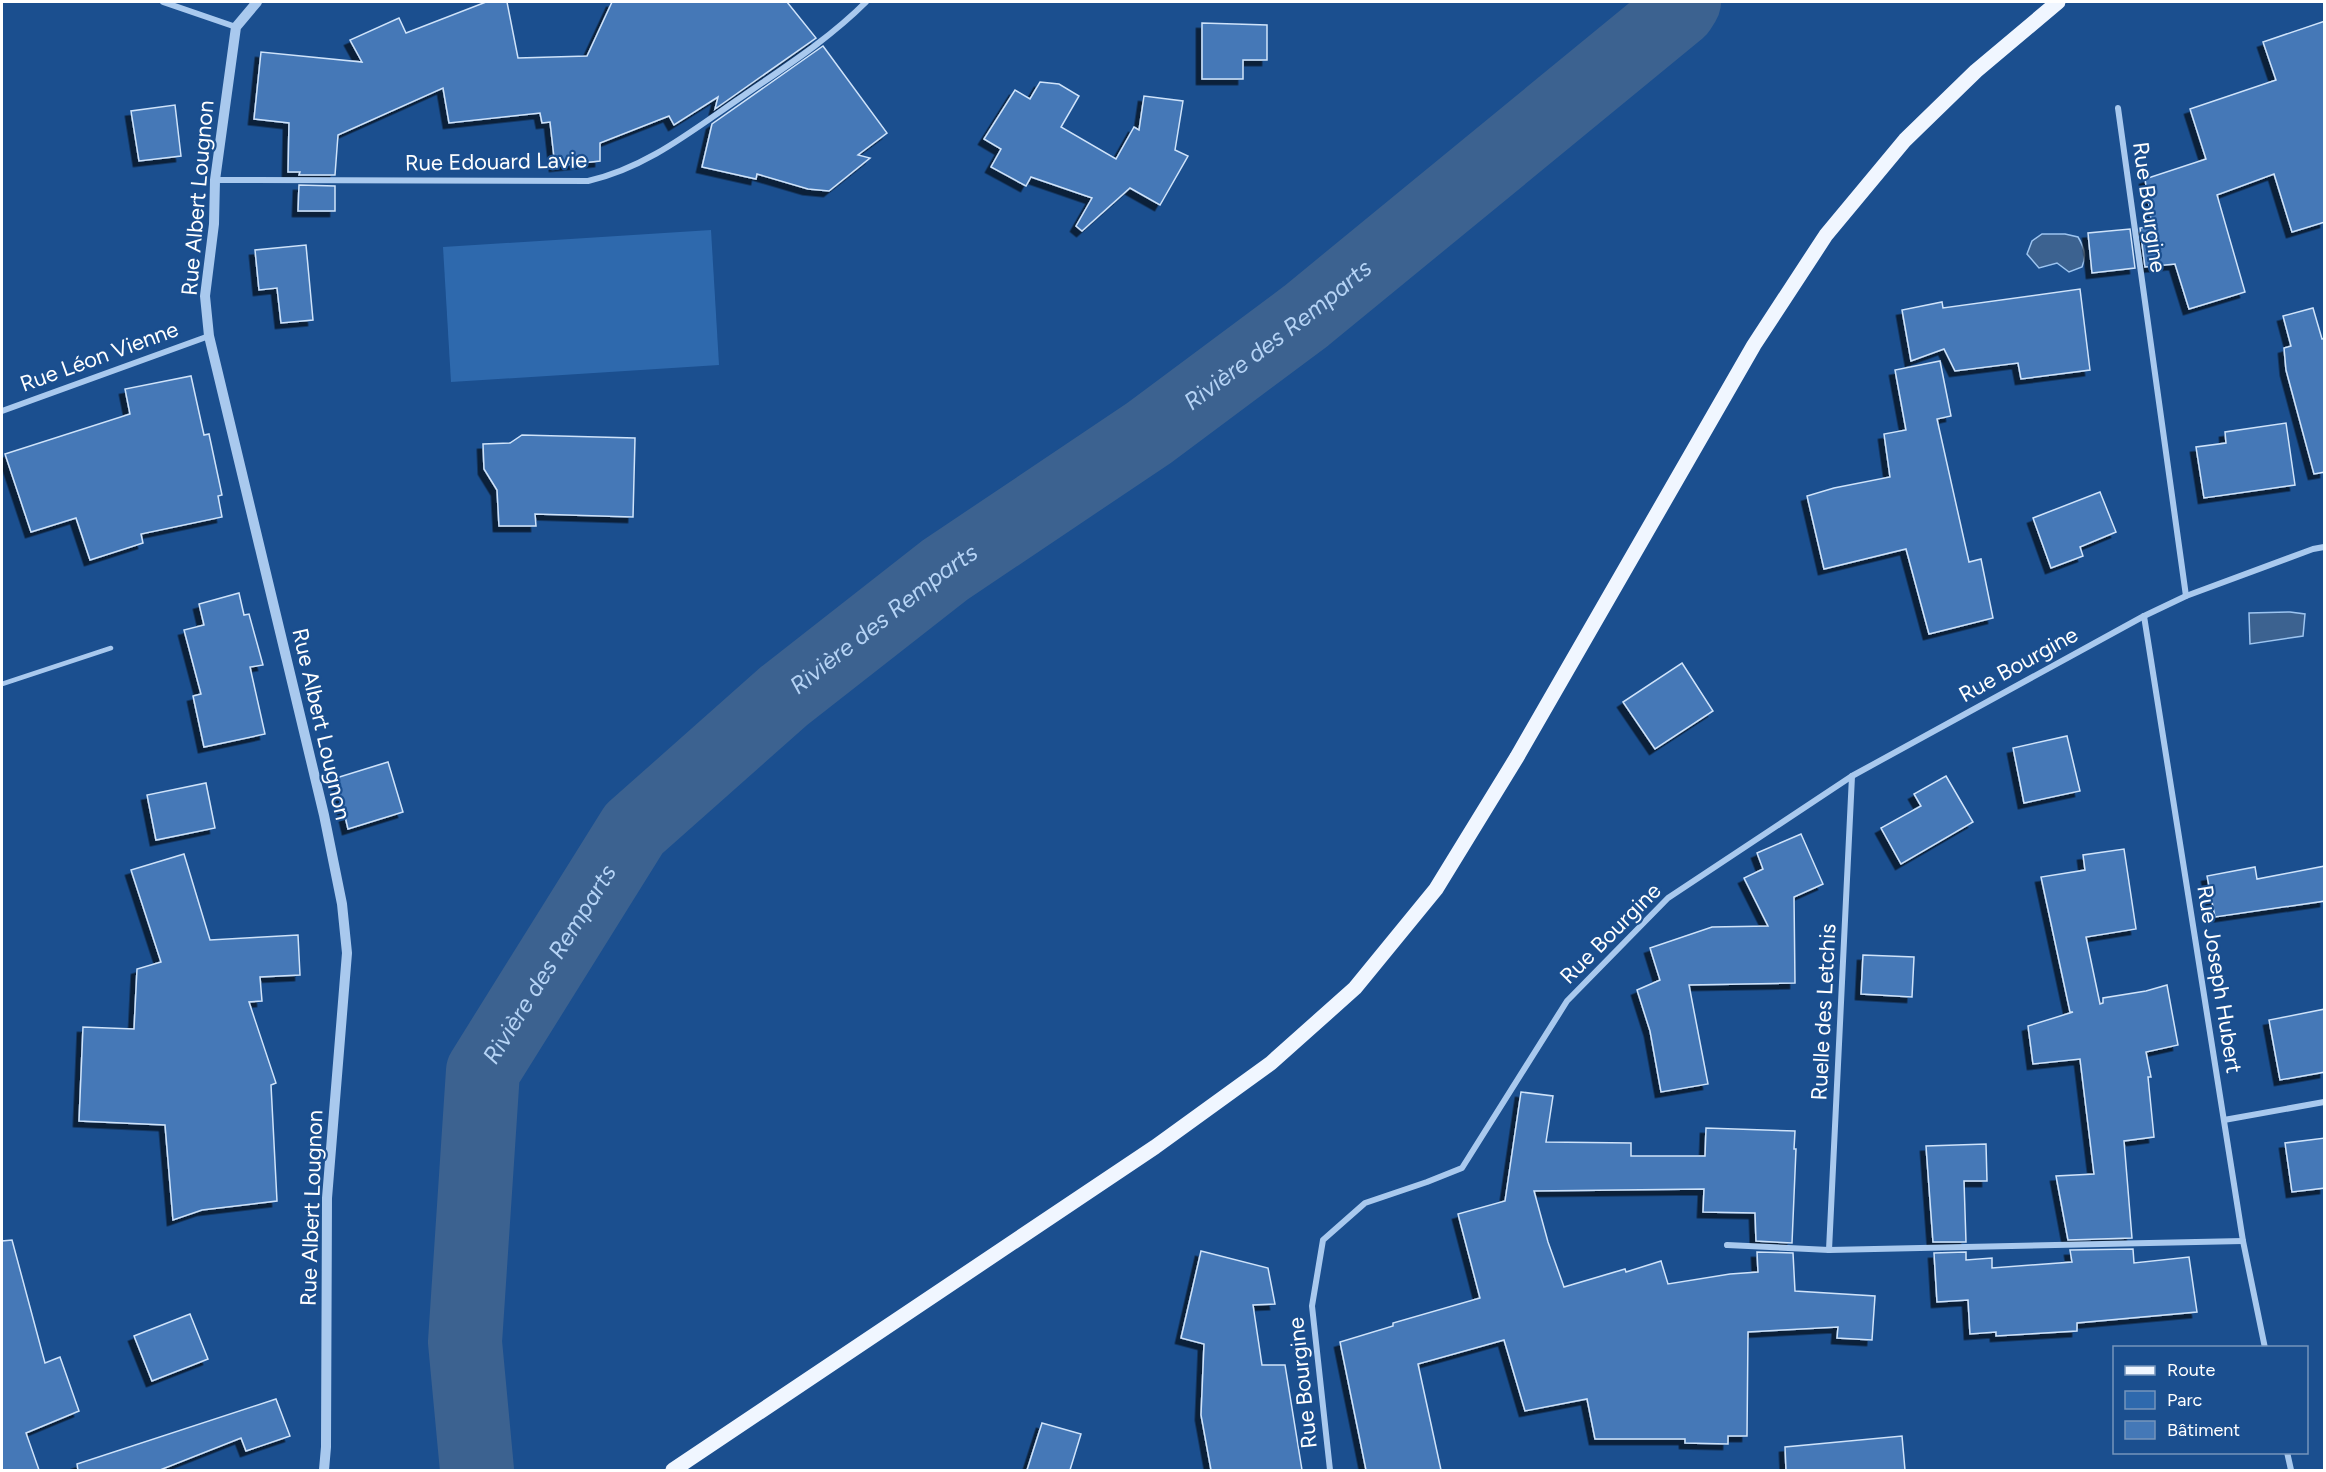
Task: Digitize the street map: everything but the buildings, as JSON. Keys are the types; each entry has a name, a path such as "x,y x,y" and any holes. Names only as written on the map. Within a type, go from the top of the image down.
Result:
{"main road":[{"path":"673,1470 1155,1147 1271,1063 1355,988 1436,889 1517,757 1754,345 1826,235 1905,140 1976,71 2058,2"}],"street":[{"path":"163,2 236,27 257,2"},
{"name":"Rue Edouard Lavie","path":"215,180 588,181 612,175 670,146 798,58 866,2"},
{"name":"Rue Albert Lougnon","path":"236,27 215,180 214,224 205,296 209,336 324,815 342,904 347,953 327,1198 324,1470"},
{"name":"Rue Bourgine","path":"2118,108 2186,596"},
{"name":"Rue Léon Vienne","path":"2,411 209,336"},
{"name":"Rue Bourgine","path":"1330,1470 1312,1306 1323,1240 1365,1203 1462,1168 1567,1001 1668,898 1852,776 2144,616 2186,596 2313,549 2325,547"},
{"name":"Rue Joseph Hubert","path":"2144,616 2243,1241 2265,1346"},
{"name":"Ruelle des Letchis","path":"1830,1250 1852,776"},
{"path":"2224,1120 2325,1102"},
{"path":"1727,1245 1830,1250 2243,1241"},
{"path":"2287,1454 2291,1470"}],"lane":[{"path":"2,684 111,648"}],"green space":[{"path":"711,230 719,365 451,382 443,247"}],"shaded area":[{"path":"2042,234 2065,234 2078,237 2084,251 2082,267 2069,272 2057,263 2039,268 2027,254 2032,241"},
{"path":"2249,613 2305,614 2303,636 2250,644"}],"waterway":[{"name":"Rivière des Remparts","path":"477,1470 465,1342 483,1071 634,829 784,696 945,570 1149,433 1306,316 1679,10 1684,2"}]}
